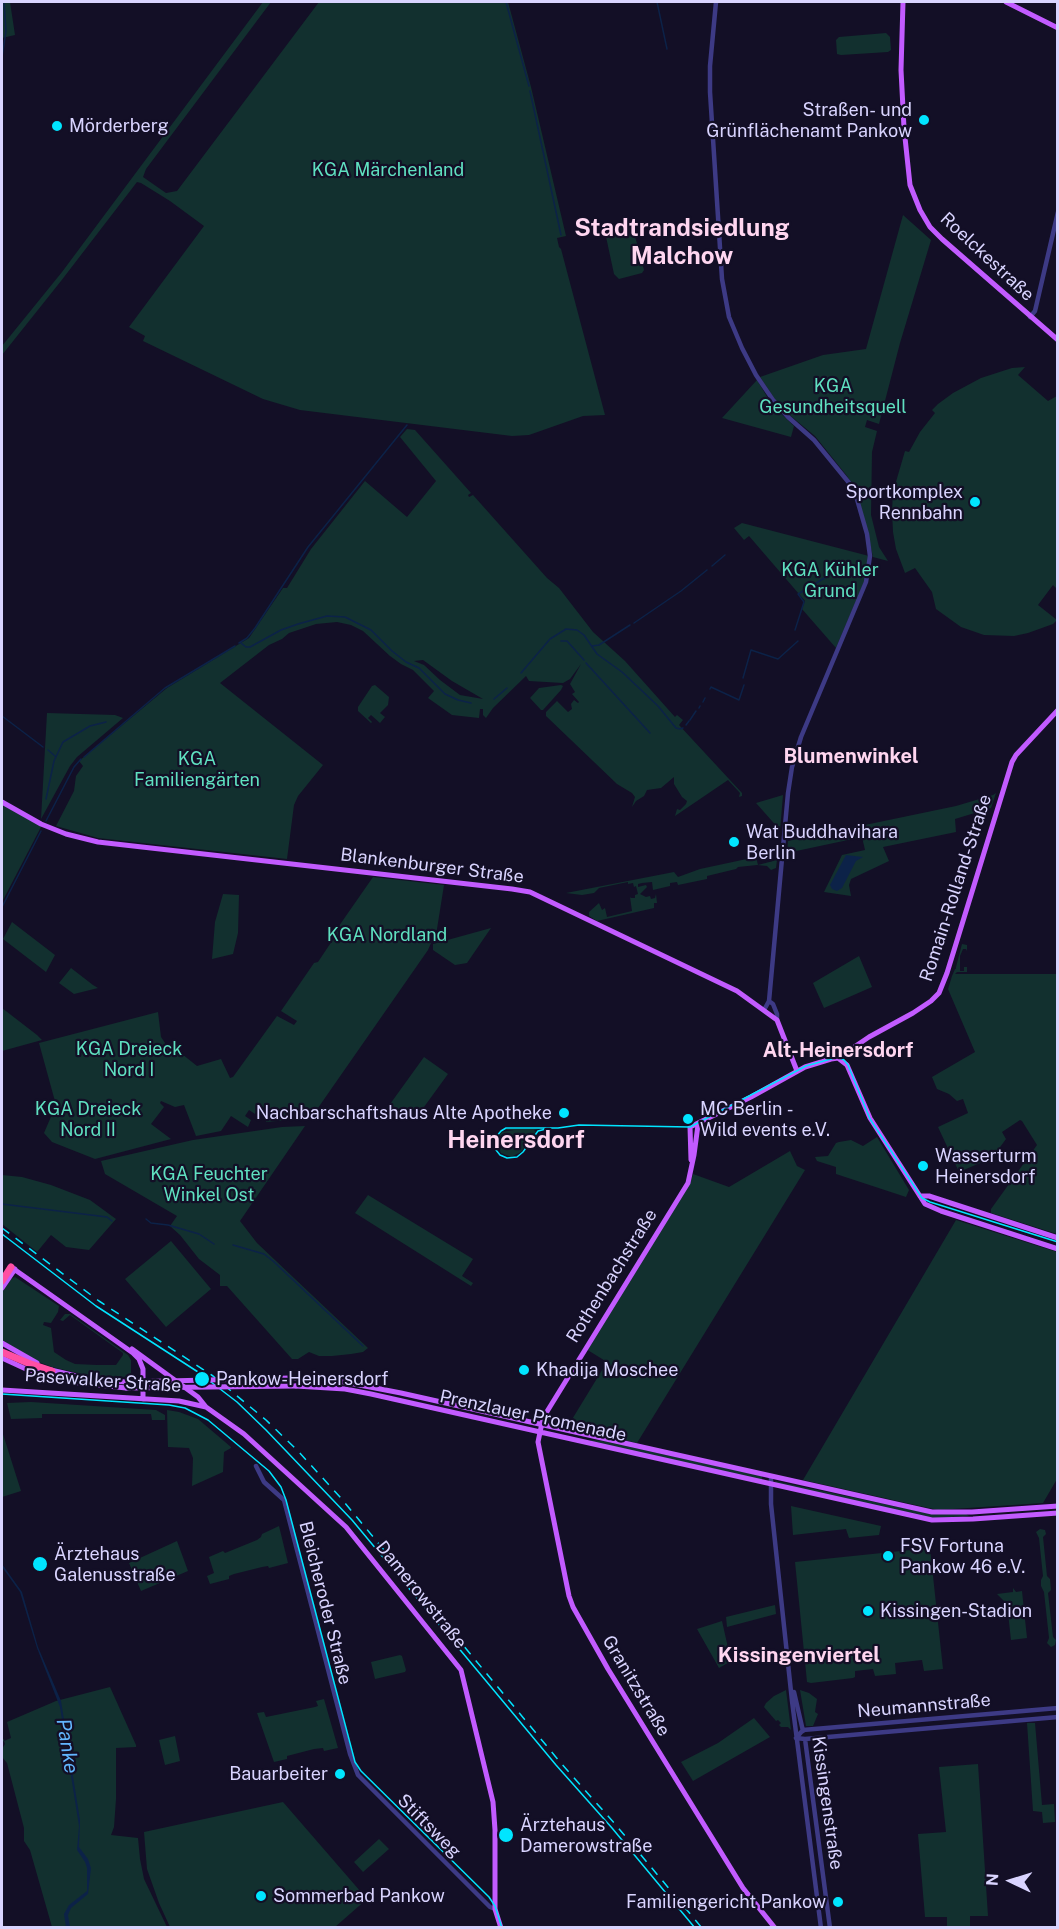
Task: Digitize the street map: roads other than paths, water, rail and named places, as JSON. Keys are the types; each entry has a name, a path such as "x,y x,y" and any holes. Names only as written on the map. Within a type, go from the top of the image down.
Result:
{"highway":[{"path":"2,1281 13,1268"},
{"path":"2,1352 28,1364 52,1371"}],"main road":[{"name":"Roelckestraße","path":"903,2 902,93 910,185 920,210 934,231 1058,340"},
{"path":"1006,2 1058,28"},
{"name":"Romain-Rolland-Straße","path":"690,1127 698,1125 797,1071 828,1059 838,1058 869,1036 916,1012 941,990 1013,760 1058,710"},
{"name":"Blankenburger Straße","path":"2,802 23,816 55,830 80,838 108,843 524,891 555,903 726,985 777,1020"},
{"path":"777,1020 797,1071"},
{"path":"838,1058 847,1065 870,1118 925,1204 1058,1248"},
{"name":"Rothenbachstraße","path":"539,1432 543,1418 576,1363 686,1187 698,1125"},
{"name":"Rothenbachstraße","path":"690,1127 691,1167"},
{"path":"920,1196 931,1197 1058,1238"},
{"path":"2,1288 13,1268 127,1348 141,1363 143,1399"},
{"name":"Prenzlauer Promenade","path":"2,1343 52,1371 126,1385 290,1378 344,1382 372,1387 579,1433 932,1520 1058,1513"},
{"path":"127,1348 133,1349 198,1397 206,1407"},
{"name":"Prenzlauer Promenade","path":"2,1358 26,1369 71,1382 126,1385 296,1386 354,1391 771,1481 932,1512 956,1513 1058,1506"},
{"path":"134,1398 143,1385"},
{"name":"Pasewalker Straße","path":"2,1390 179,1401 206,1407 230,1423 259,1448"},
{"name":"Granitzstraße","path":"539,1432 538,1442 573,1607 604,1662 743,1888 775,1928"},
{"path":"577,1440 579,1433"},
{"name":"Damerowstraße","path":"259,1448 346,1527 459,1666 495,1815 495,1909 501,1928"}],"street":[{"path":"716,2 710,92 722,279 729,317 756,375 782,412 814,440 854,489 867,534 870,556 866,582 801,737 792,767 769,1001 764,1010"},
{"path":"1030,317 1035,311 1058,212"},
{"path":"769,1001 773,1004 777,1020"},
{"name":"Bleicheroder Straße","path":"256,1466 262,1481 285,1500 351,1756"},
{"name":"Kissingenstraße","path":"771,1481 796,1738 821,1928"},
{"name":"Kissingenstraße","path":"791,1684 805,1739 830,1928"},
{"name":"Neumannstraße","path":"803,1730 1058,1708"},
{"name":"Neumannstraße","path":"796,1738 1058,1717"},
{"path":"796,1738 803,1730"},
{"name":"Stiftsweg","path":"351,1756 360,1777 490,1907 495,1909"}],"water":[{"path":"846,855 863,857 856,861 842,888 837,891 830,885"},
{"name":"Panke","path":"2,1564 22,1592 38,1647 61,1701 80,1820 79,1847 88,1859 91,1868 88,1894 71,1908 68,1915 70,1927 66,1927 64,1914 69,1905 87,1891 87,1868 77,1850 79,1826 60,1707 37,1648 20,1592"}],"waterway":[{"path":"2,57 6,31 4,2"},
{"path":"506,2 529,86"},
{"path":"657,2 667,49"},
{"path":"530,91 561,235"},
{"path":"239,643 247,638 255,628 308,547 407,425"},
{"path":"712,566 725,555"},
{"path":"634,623 707,570"},
{"path":"813,585 834,572"},
{"path":"795,630 804,602 798,594 810,587"},
{"path":"241,643 250,647 281,630 298,624 327,616 345,617 371,630 392,651 406,662 419,668 445,694 471,703"},
{"path":"592,646 599,645 630,625"},
{"path":"521,673 550,639 566,629 577,630 584,635 597,654 622,672 658,706 676,728 683,728"},
{"path":"561,641 567,641 584,660"},
{"path":"743,678 751,650 778,659 798,641"},
{"path":"84,757 165,688 235,646"},
{"path":"586,663 650,733"},
{"path":"710,689 711,687 739,700 744,685"},
{"path":"494,699 507,688"},
{"path":"703,702 705,698"},
{"path":"690,720 696,711"},
{"path":"2,716 43,747"},
{"path":"686,725 689,721"},
{"path":"46,799 54,761 63,742 90,726 106,722"},
{"path":"48,750 55,756"},
{"path":"46,821 74,767 81,759"},
{"path":"2,907 41,831"},
{"path":"2,1204 107,1217 112,1221"},
{"path":"146,1219 151,1223 168,1225 199,1234 214,1244"},
{"path":"233,1245 264,1254 363,1346"}],"tram line":[{"path":"550,1128 538,1131 517,1157 507,1158 496,1150 496,1137 506,1128 558,1128 579,1125 690,1127 806,1066 838,1057 848,1065 870,1119 922,1198 1058,1242"},
{"path":"2,1234 96,1306 198,1372 237,1402 266,1430 352,1520 695,1928"},
{"path":"2,1394 185,1408 208,1420 269,1471 281,1487 286,1500 355,1762 361,1771 489,1897 495,1906 502,1928"}],"railway":[{"path":"2,1228 99,1301 213,1376 266,1420 298,1451 340,1497 560,1762 702,1928"}],"place":[{"name":"Straßen- und Grünflächenamt Pankow","path":"924,120"},
{"name":"Mörderberg","path":"57,126"},
{"name":"Sportkomplex Rennbahn","path":"975,502"},
{"name":"Wat Buddhavihara Berlin","path":"734,842"},
{"name":"Nachbarschaftshaus Alte Apotheke","path":"564,1113"},
{"name":"MC Berlin - Wild events e.V.","path":"688,1119"},
{"name":"Wasserturm Heinersdorf","path":"923,1166"},
{"name":"Khadija Moschee","path":"524,1370"},
{"name":"Pankow-Heinersdorf","path":"202,1379"},
{"name":"FSV Fortuna Pankow 46 e.V.","path":"888,1556"},
{"name":"Ärztehaus Galenusstraße","path":"40,1564"},
{"name":"Kissingen-Stadion","path":"868,1611"},
{"name":"Bauarbeiter","path":"340,1774"},
{"name":"Ärztehaus Damerowstraße","path":"506,1835"},
{"name":"Sommerbad Pankow","path":"261,1896"},
{"name":"Familiengericht Pankow","path":"838,1902"}],"district":[{"name":"Stadtrandsiedlung Malchow","path":"682,243"},
{"name":"Blumenwinkel","path":"851,757"},
{"name":"Alt-Heinersdorf","path":"838,1051"},
{"name":"Heinersdorf","path":"516,1141"},
{"name":"Kissingenviertel","path":"799,1656"}],"park label":[{"name":"KGA Märchenland","path":"388,170"},
{"name":"KGA Gesundheitsquell","path":"833,396"},
{"name":"KGA Kühler Grund","path":"830,580"},
{"name":"KGA Familiengärten","path":"197,769"},
{"name":"KGA Nordland","path":"387,935"},
{"name":"KGA Dreieck Nord I","path":"129,1059"},
{"name":"KGA Dreieck Nord II","path":"88,1119"},
{"name":"KGA Feuchter Winkel Ost","path":"209,1184"}]}
